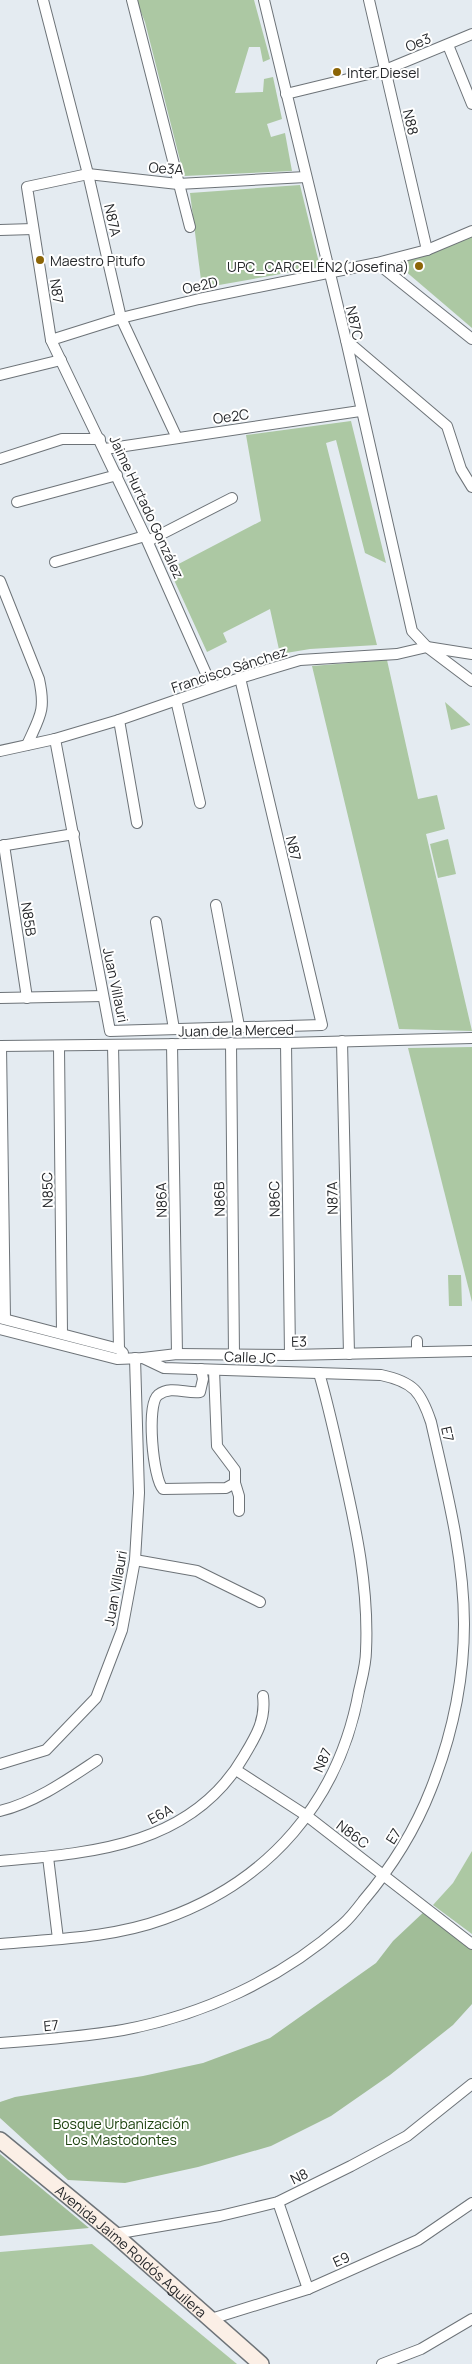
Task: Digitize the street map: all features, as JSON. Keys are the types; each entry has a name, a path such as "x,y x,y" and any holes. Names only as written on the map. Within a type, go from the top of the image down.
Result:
{"street":[{"name":"N87A","path":"43,0 88,174 121,318 177,438"},
{"path":"132,0 190,227"},
{"name":"N87C","path":"264,0 346,340 360,411 412,631 427,648 472,682"},
{"name":"N88","path":"369,0 427,250"},
{"name":"Oe3","path":"286,94 385,70 472,34"},
{"path":"448,45 472,104"},
{"name":"Oe3A","path":"27,187 88,174 178,184 306,177"},
{"name":"N87","path":"27,187 51,340"},
{"path":"0,230 34,229"},
{"name":"Oe2D","path":"51,340 121,318 377,263 427,250 472,231"},
{"path":"377,263 472,339"},
{"name":"Jaime Hurtado González","path":"51,340 147,539 212,687"},
{"path":"346,340 447,426 461,469 472,487"},
{"path":"0,375 61,360"},
{"name":"Oe2C","path":"105,449 360,411"},
{"path":"0,459 62,439 100,440"},
{"path":"17,502 117,475"},
{"path":"55,562 147,539 232,498"},
{"path":"0,581 39,679 42,694 43,711 27,745"},
{"name":"Francisco Sánchez","path":"0,751 56,739 300,660 397,654 427,648 472,654"},
{"name":"N87","path":"240,678 322,1025"},
{"path":"176,700 200,804"},
{"path":"118,720 137,823"},
{"name":"Juan Villauri","path":"56,739 102,996 110,1031 322,1025"},
{"path":"2,846 74,834"},
{"name":"N85B","path":"2,846 28,998"},
{"path":"216,905 238,1026"},
{"path":"156,922 174,1029"},
{"path":"0,998 102,996"},
{"name":"Juan de la Merced","path":"1,1046 286,1043 472,1038"},
{"name":"N87A","path":"342,1041 349,1354"},
{"name":"N86B","path":"231,1043 234,1355"},
{"name":"N86C","path":"286,1043 290,1355"},
{"name":"N86A","path":"172,1044 177,1354"},
{"path":"113,1045 118,1349"},
{"path":"1,1046 3,1318 118,1349 135,1358"},
{"name":"N85C","path":"59,1046 62,1333"},
{"name":"E3","path":"0,1329 116,1358 177,1354 349,1354 417,1346 472,1350"},
{"name":"Juan Villauri","path":"0,1764 46,1750 96,1698 122,1630 135,1560 139,1493 135,1358"},
{"name":"Calle JC","path":"135,1358 164,1368 381,1375 401,1379 415,1389"},
{"path":"201,1369 203,1379 200,1392 168,1391 156,1397 152,1404 150,1416 158,1484 163,1489 171,1489 226,1488 235,1483"},
{"path":"214,1370 217,1446 235,1470 239,1511"},
{"name":"N87","path":"0,1944 104,1934 163,1920 217,1897 266,1862 306,1816 333,1774 354,1720 366,1653 365,1585 355,1526 319,1373"},
{"name":"E7","path":"0,2042 61,2038 123,2030 182,2014 245,1990 299,1960 344,1924 384,1876 419,1820 445,1753 460,1690 463,1643 464,1624 460,1564 432,1422 424,1402 415,1389"},
{"path":"135,1560 197,1571 260,1602"},
{"name":"E6A","path":"0,1861 103,1850 152,1834 204,1806 236,1770 252,1744 265,1713 263,1696"},
{"path":"0,1812 39,1796 65,1782 97,1760"},
{"name":"N86C","path":"236,1770 306,1816 472,1944"},
{"path":"48,1857 58,1938"},
{"name":"N8","path":"114,2234 220,2216 278,2202 407,2136 472,2084"},
{"name":"Avenida Jaime Roldós Aguilera","path":"0,2140 114,2234 261,2364"},
{"path":"278,2202 308,2289"},
{"name":"E9","path":"211,2319 308,2289 418,2240 472,2203"},
{"path":"382,2364 421,2349 472,2320"}],"green space":[{"path":"136,0 254,0 270,59 263,62 260,47 249,47 235,93 263,92 264,79 273,77 282,119 267,124 271,137 285,133 292,171 184,176 145,22"},
{"path":"300,185 320,267 202,288 190,193"},
{"path":"472,236 472,328 397,264 398,261 435,252"},
{"path":"351,421 386,563 365,553 336,440 326,443 377,645 310,649 280,654 270,609 223,633 227,642 207,652 169,569 261,521 246,435"},
{"path":"387,660 418,799 437,795 445,829 426,834 472,1031 399,1029 312,666"},
{"path":"445,702 470,724 470,725 451,730"},
{"path":"448,839 456,874 438,878 430,844"},
{"path":"472,1047 472,1302 408,1048"},
{"path":"448,1275 461,1275 462,1306 449,1306"},
{"path":"472,1851 472,1934 433,1905 453,1883"},
{"name":"Bosque Urbanización Los Mastodontes","path":"427,1909 472,1944 472,2004 453,2025 390,2075 331,2116 271,2146 198,2167 125,2183 68,2180 0,2118 0,2102 15,2097 143,2076 203,2063 270,2038 376,1963 393,1941"},
{"name":"Bosque Urbanización Los Mastodontes","path":"0,2154 89,2228 0,2236"},
{"path":"92,2244 237,2364 0,2364 0,2252"}],"place":[{"name":"Inter Diesel","path":"337,72"},
{"name":"Maestro Pitufo","path":"40,260"},
{"name":"UPC_CARCELÉN2(Josefina)","path":"419,266"}]}
